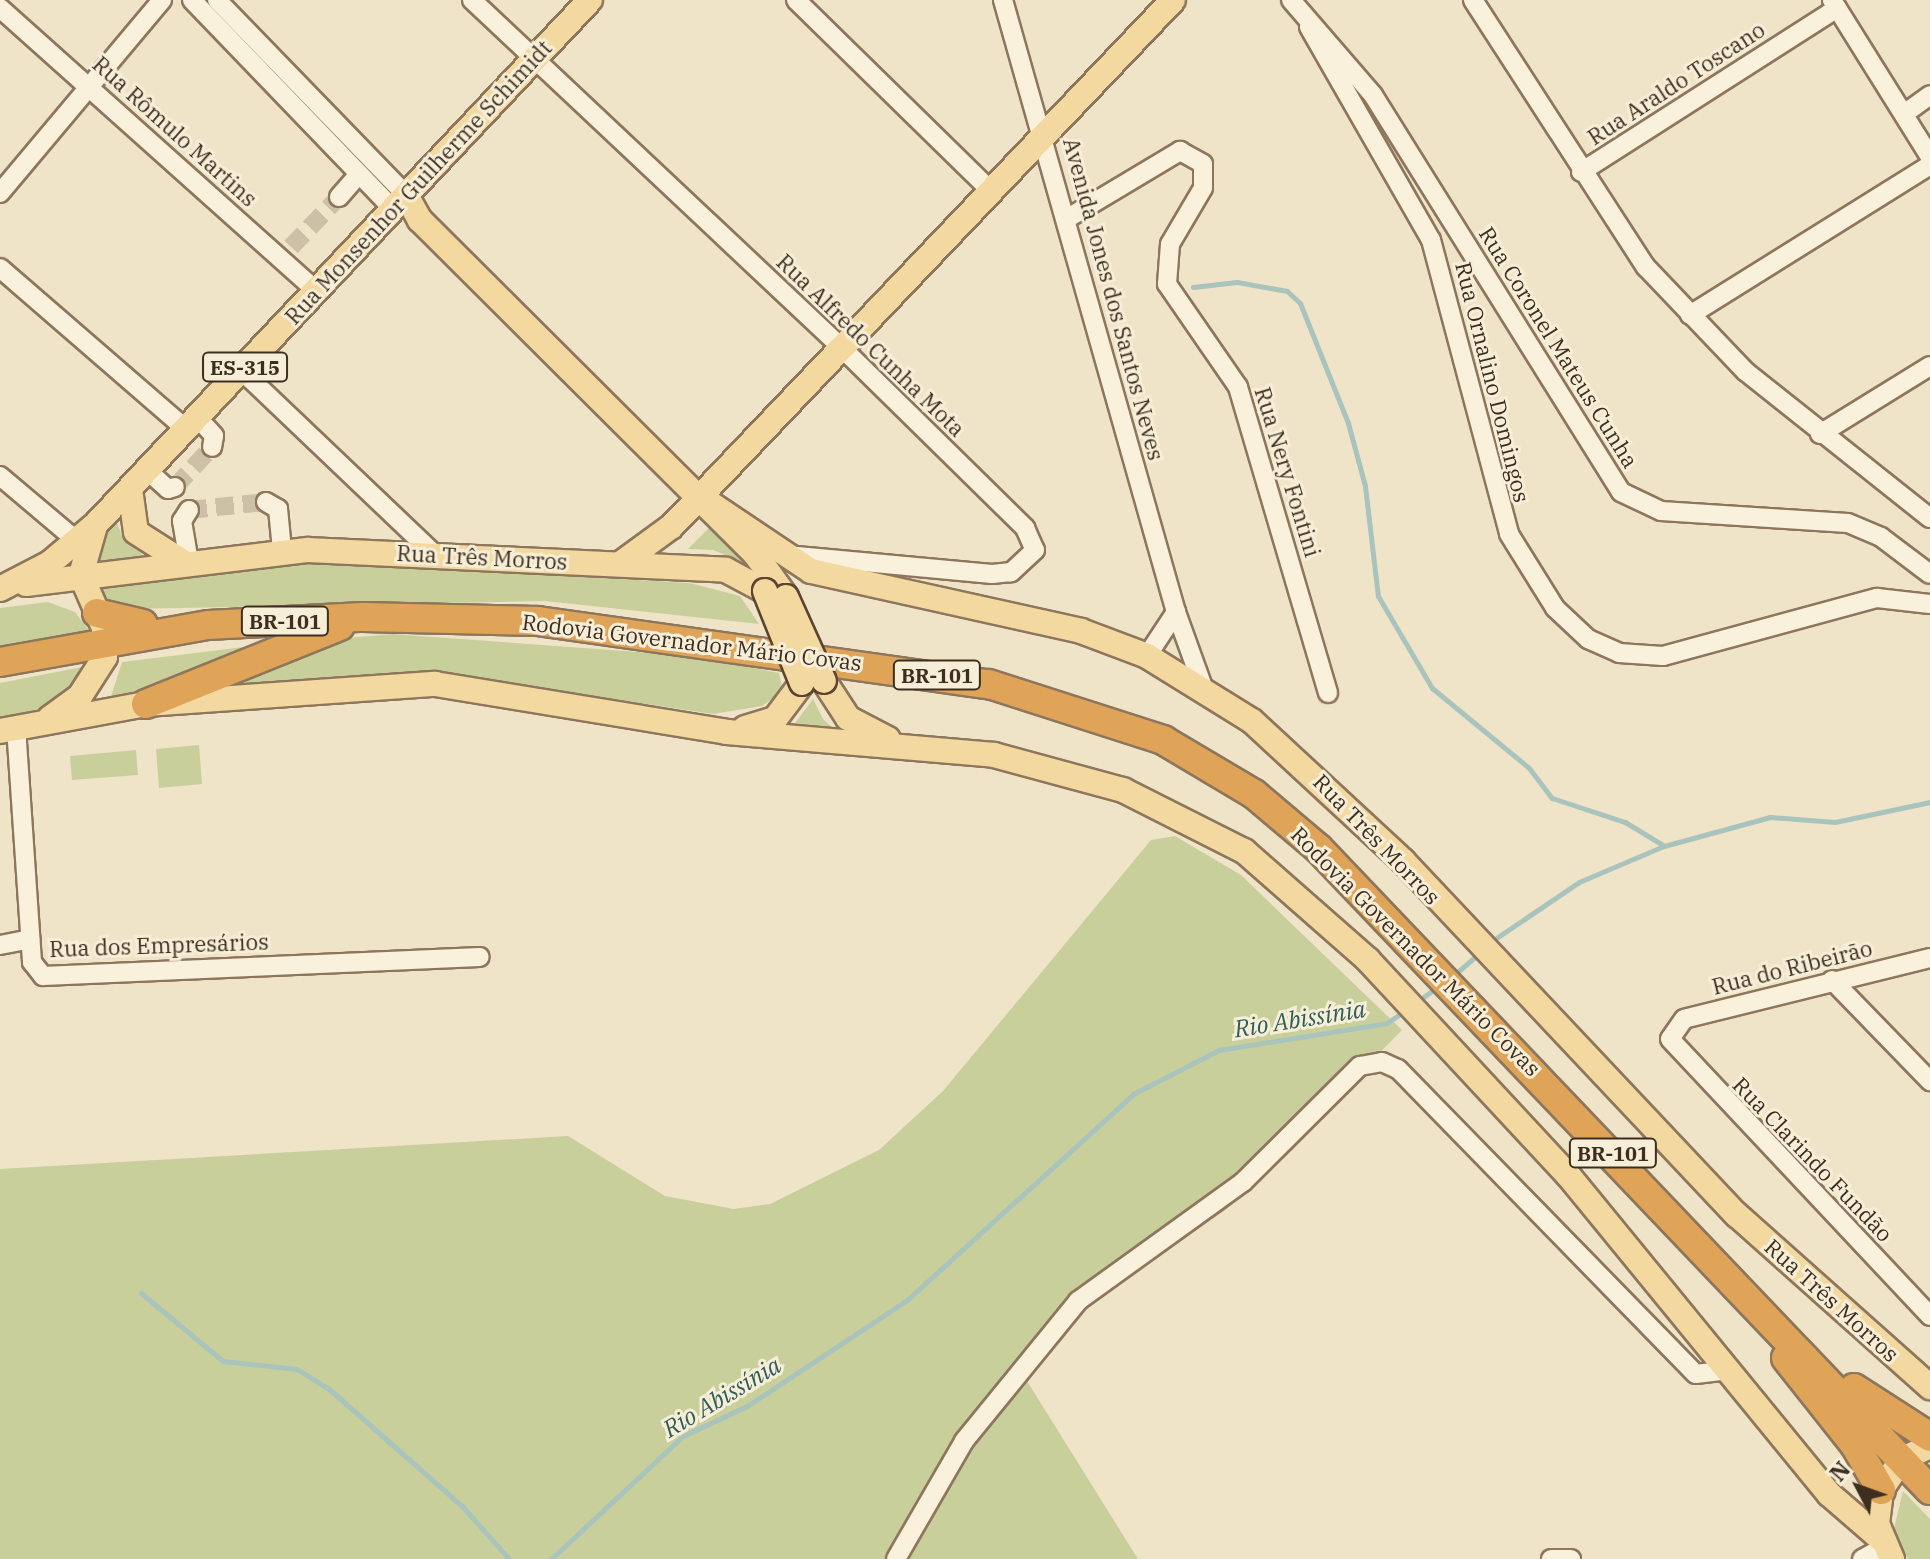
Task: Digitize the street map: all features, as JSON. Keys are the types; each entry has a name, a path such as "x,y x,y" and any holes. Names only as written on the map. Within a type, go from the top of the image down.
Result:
{"highway":[{"name":"Rodovia Governador Mário Covas","path":"0,662 102,626 208,625 363,617 599,626 834,657 1061,702 1163,740 1254,794 1425,956 1930,1490"},
{"path":"146,704 363,617"},
{"path":"1754,1302 1881,1490"},
{"path":"1815,1366 1930,1437"}],"main road":[{"name":"Rua Monsenhor Guilherme Schimidt","path":"0,589 86,537 590,0"},
{"path":"620,564 654,542 1173,0"},
{"path":"400,202 699,496 776,594 813,682 848,718 908,747"},
{"path":"130,489 136,532 186,562"},
{"name":"Rua Três Morros","path":"699,496 782,554 842,582 1023,616 1147,656 1203,687 1292,753 1442,904 1737,1215 1930,1387"},
{"path":"43,723 89,685 102,626 81,575 86,537"},
{"name":"Rua Três Morros","path":"0,589 81,575 282,550 726,570 776,594"},
{"path":"40,582 102,626"},
{"path":"727,732 775,719 813,682"},
{"path":"8,729 146,704 435,684 727,732 994,755 1074,774 1187,817 1284,880 1368,960 1443,1039 1731,1370 1829,1494 1888,1552"},
{"path":"1888,1552 1881,1490 1901,1460 1930,1446"}],"street":[{"path":"0,193 162,0"},
{"path":"192,0 217,5 400,202"},
{"name":"Rua Alfredo Cunha Mota","path":"472,0 840,346 1025,528 1035,550 1011,572 992,574 782,554"},
{"path":"796,0 989,189"},
{"name":"Avenida Jones dos Santos Neves","path":"1003,0 1044,132 1176,612 1203,687"},
{"name":"Rua Coronel Mateus Cunha","path":"1291,0 1309,27 1373,95 1621,492 1661,511 1848,523 1881,537 1930,574"},
{"path":"1473,0 1581,172 1646,267 1690,315 1820,434 1930,518"},
{"path":"1834,4 1930,157"},
{"name":"Rua Araldo Toscano","path":"1581,172 1834,4"},
{"path":"217,5 303,116 359,174 400,202"},
{"name":"Rua Rômulo Martins","path":"0,8 286,253 317,291"},
{"name":"Rua Ornalino Domingos","path":"1309,27 1431,240 1493,496 1547,596 1577,629 1619,653 1663,656 1877,598 1930,604"},
{"path":"1904,114 1930,95"},
{"name":"Rua Nery Fontini","path":"1068,218 1180,151 1203,164 1203,188 1170,244 1167,284 1238,387 1328,693"},
{"path":"1690,315 1930,165"},
{"path":"339,197 359,174"},
{"path":"0,268 192,424 214,436 212,447"},
{"path":"1820,434 1930,366"},
{"path":"242,371 435,555"},
{"path":"148,471 168,489 175,487"},
{"path":"0,476 86,537"},
{"path":"266,502 278,509 282,550"},
{"path":"186,562 182,521 189,510"},
{"path":"1147,656 1176,612"},
{"name":"Rua dos Empresários","path":"8,729 32,962 43,976 480,957"},
{"path":"0,945 30,939"},
{"name":"Rua do Ribeirão","path":"1671,1030 1684,1019 1930,958"},
{"path":"1832,980 1930,1081"},
{"name":"Rua Clarindo Fundão","path":"1671,1030 1674,1049 1930,1316"},
{"path":"896,1559 964,1441 1078,1301 1243,1182 1360,1066 1382,1062 1398,1069 1687,1366 1705,1376 1731,1370"},
{"path":"1862,1559 1888,1552"},
{"path":"1551,1559 1571,1559"}],"green space":[{"path":"114,516 123,538 144,556 89,567 88,554"},
{"path":"712,525 752,566 713,550 688,549"},
{"path":"278,560 690,583 740,596 759,624 545,601 127,609 107,603 97,582"},
{"path":"48,602 75,612 91,633 0,654 0,608"},
{"path":"392,634 693,656 779,673 783,691 762,706 713,714 464,676 196,690 336,639"},
{"path":"309,639 108,706 122,662"},
{"path":"92,665 59,703 0,719 0,683"},
{"path":"813,699 823,719 838,733 792,727"},
{"path":"199,745 202,784 159,788 156,749"},
{"path":"136,750 138,775 72,780 70,756"},
{"path":"1175,836 1241,875 1402,1030 1227,1209 1084,1308 1022,1373 1138,1559 0,1559 0,1169 568,1136 665,1196 734,1209 770,1204 879,1150 943,1091 1151,840"},
{"path":"1903,1491 1930,1519 1930,1559 1908,1559 1892,1537"}],"waterway":[{"path":"1193,287 1237,282 1287,291 1300,303 1348,423 1365,486 1378,596 1432,688 1529,768 1552,798 1625,822 1663,845"},
{"name":"Rio Abissínia","path":"1489,943 1579,882 1664,846 1770,817 1835,822 1930,802"},
{"path":"1454,975 1479,953"},
{"name":"Rio Abissínia","path":"1418,1001 1439,986"},
{"name":"Rio Abissínia","path":"551,1559 683,1436 747,1406 907,1300 1133,1094 1219,1050 1387,1023 1407,1009"},
{"path":"141,1293 223,1361 297,1369 328,1388 462,1506 509,1559"}],"tunnel":[{"path":"291,247 339,197"},
{"path":"175,487 212,447"},
{"path":"189,510 266,502"}]}
